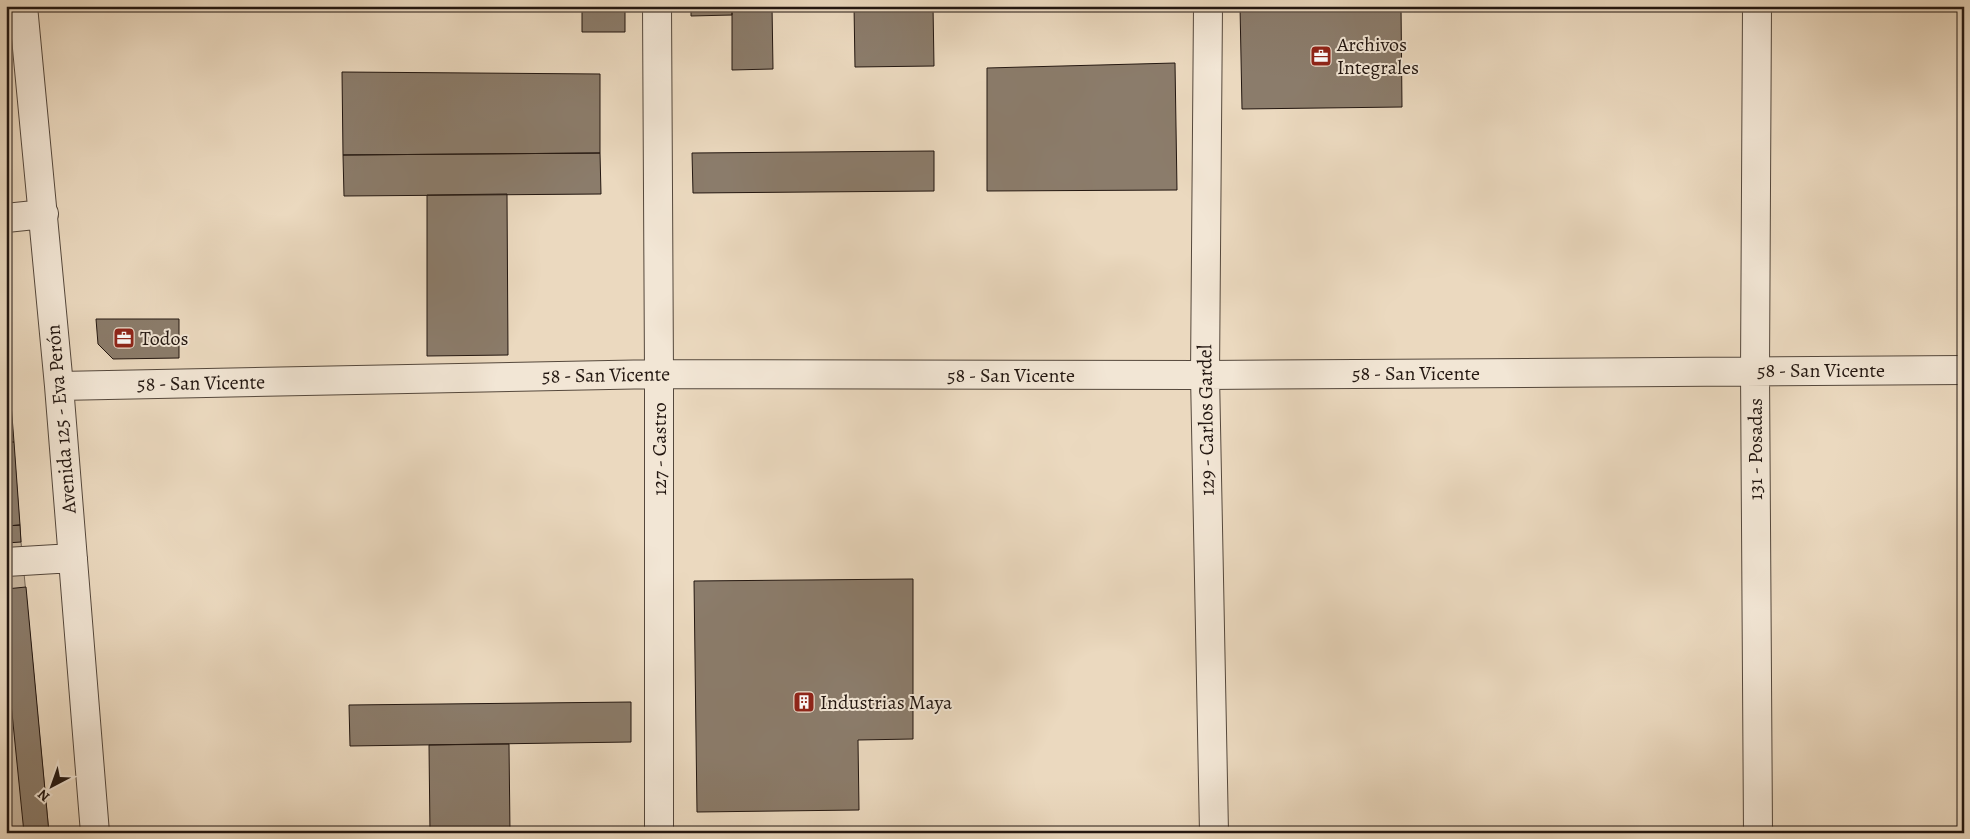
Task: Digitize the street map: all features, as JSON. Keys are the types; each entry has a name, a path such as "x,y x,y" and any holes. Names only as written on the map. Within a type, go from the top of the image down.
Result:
{"street":[{"name":"Avenida 125 - Eva Perón","path":"23,6 44,214 95,833"},
{"name":"127 - Castro","path":"657,6 659,833"},
{"name":"129 - Carlos Gardel","path":"1208,6 1205,375 1214,833"},
{"name":"131 - Posadas","path":"1757,6 1754,371 1758,833"},
{"path":"6,218 44,214"},
{"name":"58 - San Vicente","path":"58,386 659,374 1205,375 1964,370"},
{"path":"6,562 73,558"}],"shaded area":[{"path":"6,342 21,542 49,833 6,833"}],"building":[{"path":"582,6 625,6 625,32 582,32"},
{"path":"691,6 732,6 732,15 691,16"},
{"path":"732,6 772,6 773,69 732,70"},
{"path":"854,6 933,6 934,66 855,67"},
{"name":"Archivos Integrales","path":"1240,6 1401,6 1402,107 1242,109"},
{"path":"1175,63 1177,190 987,191 987,68"},
{"path":"342,72 600,74 600,153 343,155"},
{"path":"934,151 934,191 693,193 692,153"},
{"path":"600,153 601,194 344,196 343,155"},
{"path":"507,194 508,355 427,356 427,195"},
{"path":"96,319 179,319 179,358 113,359 98,344"},
{"path":"6,378 9,378 14,442 6,442"},
{"path":"6,442 14,442 20,525 6,526"},
{"path":"20,525 21,542 6,543 6,526"},
{"name":"Industrias Maya","path":"913,579 913,739 858,740 859,810 697,812 694,581"},
{"path":"26,587 49,833 24,833 6,653 6,589"},
{"path":"631,702 631,742 350,746 349,705"},
{"path":"509,744 510,833 430,833 429,745"}],"place":[{"name":"Archivos Integrales","path":"1321,56"},
{"name":"Todos","path":"124,338"},
{"name":"Industrias Maya","path":"804,702"}]}
